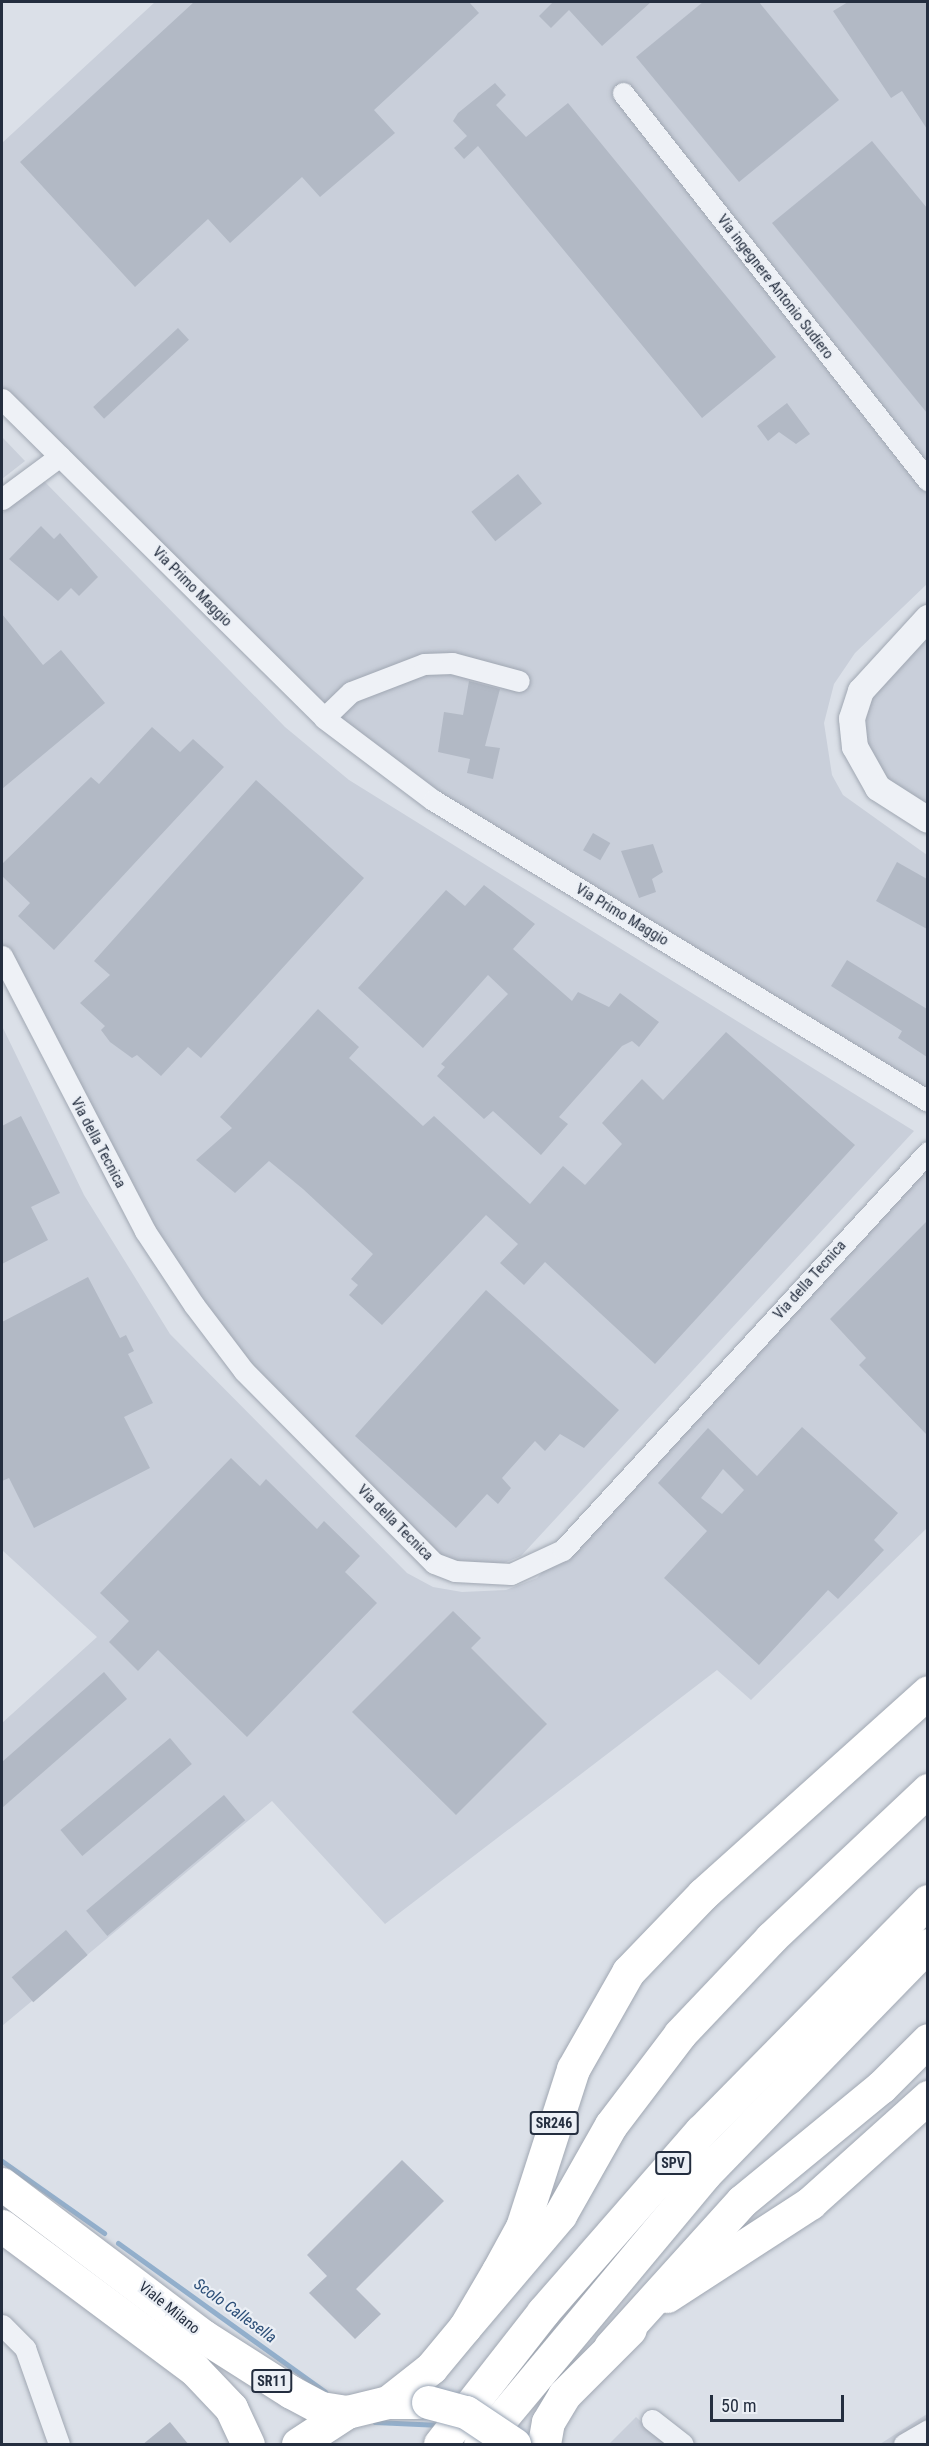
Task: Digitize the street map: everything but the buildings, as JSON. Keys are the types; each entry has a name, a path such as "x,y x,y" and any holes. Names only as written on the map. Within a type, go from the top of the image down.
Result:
{"main road":[{"name":"SR246","path":"388,2402 431,2368 465,2327 522,2227 573,2069 628,1972 727,1872 927,1692"},
{"path":"465,2327 560,2215 611,2125 680,2034 771,1938 927,1790"},
{"name":"SPV","path":"440,2445 543,2312 701,2131 927,1901"},
{"name":"SPV","path":"480,2445 696,2184 927,1945"},
{"path":"544,2445 548,2422 564,2395 742,2201 881,2087 927,2040"},
{"path":"610,2347 676,2287 818,2197 927,2097"},
{"name":"Viale Milano","path":"2,2184 202,2336 291,2392 321,2408 347,2412"},
{"path":"2,2226 194,2369 231,2408 248,2445"},
{"name":"Viale Milano","path":"298,2445 347,2412 388,2402 428,2402 466,2412 514,2445"}],"street":[{"name":"Via ingegnere Antonio Sudiero","path":"623,93 927,480"},
{"name":"Via Primo Maggio","path":"2,399 324,718 433,800 927,1101"},
{"path":"2,499 60,456"},
{"path":"919,815 878,788 863,766 852,719 861,691 927,618"},
{"path":"324,718 351,692 424,664 453,663 519,681"},
{"name":"Via della Tecnica","path":"2,956 145,1231 194,1305 244,1371 434,1563 455,1571 511,1574 563,1550 927,1152"},
{"path":"2,2325 26,2348 59,2445"},
{"path":"651,2420 683,2445"},
{"path":"904,2445 927,2430"}],"shaded area":[{"path":"155,2 927,2 927,584 855,653 834,684 824,723 832,775 843,795 927,855 927,1108 365,758 2,398 2,143"},
{"path":"2,437 25,461 2,479"},
{"path":"43,480 285,727 349,780 914,1131 521,1556 501,1564 441,1561 162,1276 107,1182 2,962 2,513"},
{"path":"927,621 927,824 857,766 851,724"},
{"path":"2,1026 84,1195 170,1334 407,1573 433,1587 462,1592 506,1590 537,1578 927,1155 927,1528 751,1700 717,1670 385,1924 272,1801 2,2026 2,1723 97,1637 2,1550"},
{"path":"927,2414 927,2444 880,2444"},
{"path":"636,2417 665,2444 609,2444"}],"waterway":[{"name":"Scolo Callesella","path":"2,2161 104,2233"},
{"name":"Scolo Callesella","path":"118,2243 325,2392"},
{"name":"Scolo Callesella","path":"375,2422 440,2425"}]}
